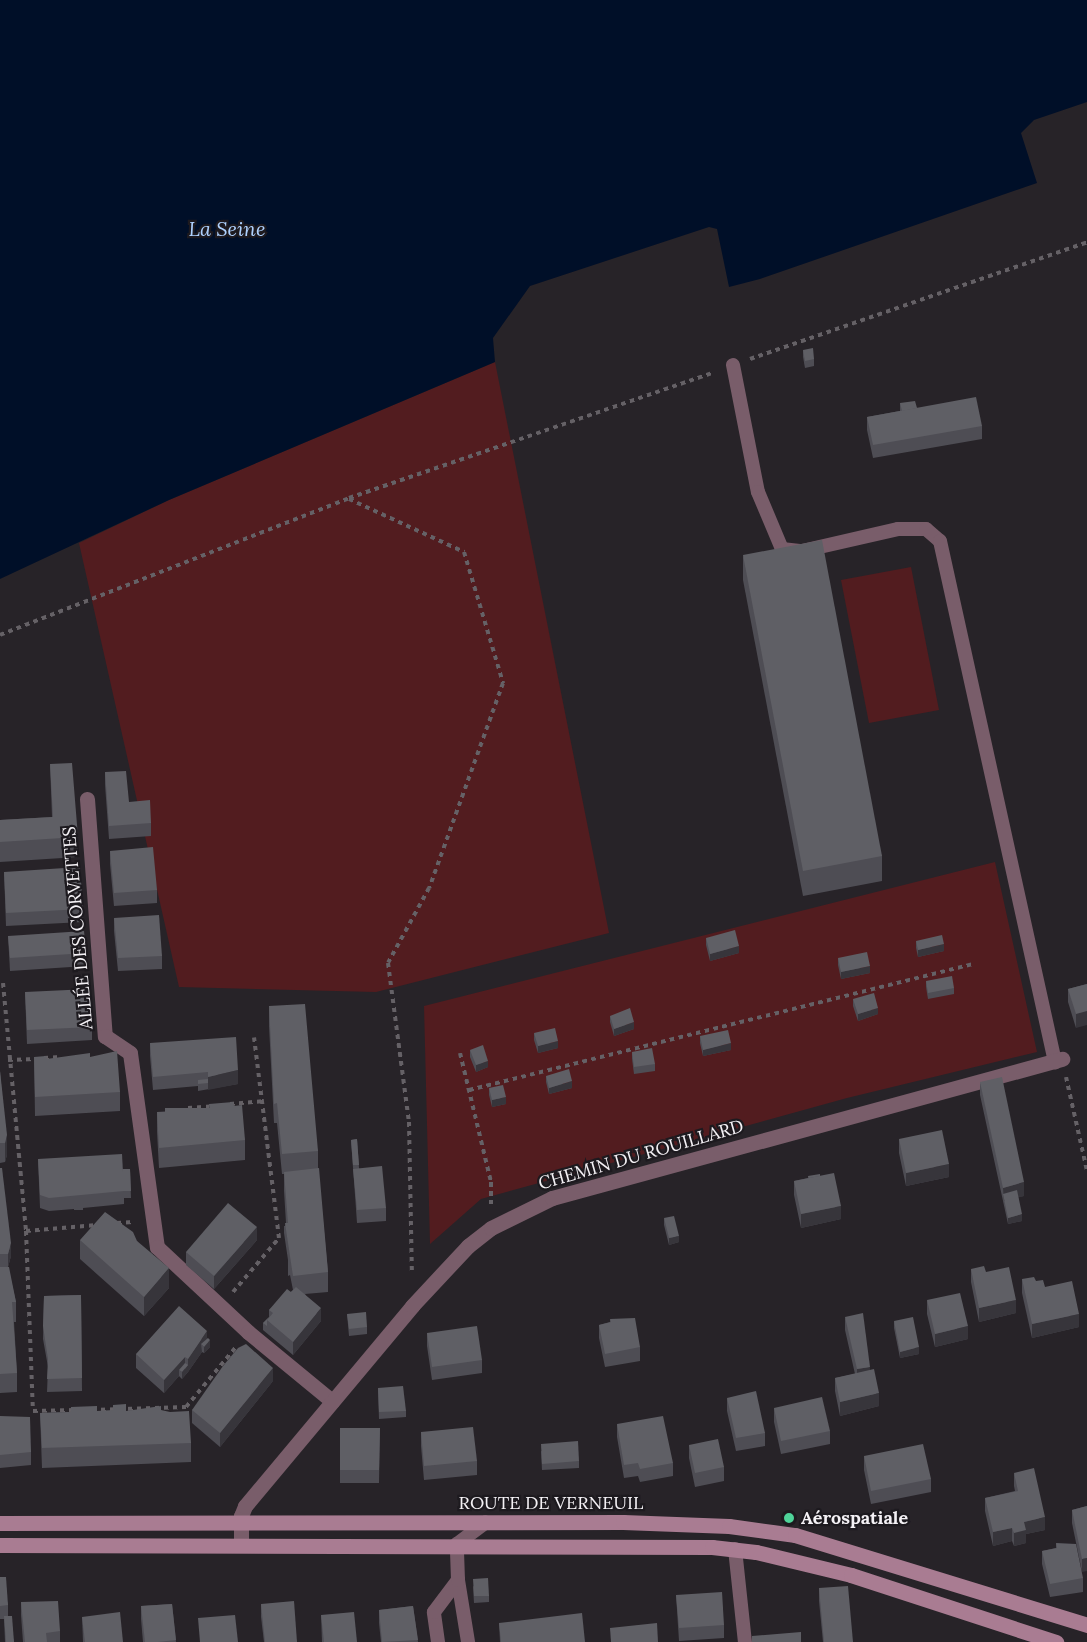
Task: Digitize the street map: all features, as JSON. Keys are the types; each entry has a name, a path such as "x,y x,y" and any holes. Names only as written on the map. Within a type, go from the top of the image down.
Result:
{"main road":[{"name":"ROUTE DE VERNEUIL","path":"0,1523 690,1523 786,1534 1087,1625"},
{"path":"0,1545 678,1545 735,1549 851,1575 1056,1642"}],"street":[{"name":"ALLÉE DES CORVETTES","path":"87,799 105,1035 130,1053 157,1247 248,1332 332,1401"},
{"name":"CHEMIN DU ROUILLARD","path":"241,1545 241,1522 245,1506 412,1305 468,1246 491,1228 552,1198 1059,1060"}],"lane":[{"path":"733,365 758,492 782,549 802,551 898,529 926,529 940,541 1059,1060"},
{"path":"468,1642 458,1580 457,1544 486,1522"},
{"path":"735,1549 745,1642"},
{"path":"438,1642 434,1612 458,1580"}],"path":[{"path":"0,635 349,498 1087,242"},
{"path":"349,498 464,552 503,683 429,888 388,963 409,1122 412,1305"},
{"path":"469,1089 973,964"},
{"path":"3,983 8,1060 26,1231 33,1411 186,1407 248,1332"},
{"path":"220,1306 279,1238 254,1038"},
{"path":"460,1053 490,1182 491,1228"},
{"path":"8,1060 64,1057"},
{"path":"1059,1060 1087,1171"},
{"path":"183,1109 262,1101"},
{"path":"26,1231 154,1220"}],"shaded area":[{"path":"495,362 609,933 376,992 179,987 79,543 169,500"},
{"path":"911,567 939,710 869,723 841,580"},
{"path":"995,862 1037,1052 847,1098 481,1199 430,1244 424,1006"}],"water":[{"name":"La Seine","path":"0,0 1087,0 1087,102 1034,120 1021,133 1037,183 760,279 729,287 717,229 709,227 530,286 493,338 495,362 169,500 0,579"}],"building":[{"path":"813,348 814,359 805,361 803,350"},
{"path":"976,397 982,426 873,445 867,417"},
{"path":"915,401 917,408 902,411 900,403"},
{"path":"822,540 882,856 803,871 743,555"},
{"path":"72,763 78,837 0,842 0,820 53,817 50,764"},
{"path":"126,771 129,802 150,800 151,823 109,826 105,772"},
{"path":"153,847 157,890 114,893 110,851"},
{"path":"80,867 83,909 6,913 4,872"},
{"path":"159,915 162,956 118,958 114,918"},
{"path":"735,930 739,946 710,954 706,938"},
{"path":"84,931 86,953 10,958 8,936"},
{"path":"942,935 944,944 918,950 916,941"},
{"path":"867,952 870,966 841,972 838,958"},
{"path":"952,976 954,988 928,993 926,981"},
{"path":"1087,984 1087,1011 1076,1014 1068,989"},
{"path":"89,989 92,1027 27,1030 25,992"},
{"path":"874,993 878,1008 858,1014 853,999"},
{"path":"305,1004 318,1151 282,1154 277,1103 274,1104 269,1006"},
{"path":"630,1008 634,1022 614,1029 610,1016"},
{"path":"555,1028 558,1041 538,1046 534,1033"},
{"path":"728,1030 731,1043 703,1050 700,1036"},
{"path":"236,1037 238,1070 208,1077 208,1072 153,1077 150,1043"},
{"path":"483,1045 488,1061 476,1065 470,1050"},
{"path":"652,1048 655,1064 634,1067 632,1052"},
{"path":"117,1051 120,1092 35,1097 34,1057 46,1056 47,1059 90,1053 90,1057"},
{"path":"569,1069 572,1081 549,1088 546,1076"},
{"path":"0,1071 7,1135 5,1143 0,1143"},
{"path":"1002,1077 1024,1182 1003,1188 980,1082"},
{"path":"208,1079 208,1083 198,1084 198,1080"},
{"path":"503,1085 506,1097 492,1100 489,1088"},
{"path":"233,1102 234,1106 242,1105 245,1140 159,1148 157,1112 165,1112 165,1108 210,1108 209,1104"},
{"path":"942,1130 949,1164 906,1173 899,1139"},
{"path":"357,1139 359,1165 353,1165 351,1140"},
{"path":"122,1154 124,1191 49,1198 40,1195 38,1159"},
{"path":"382,1166 386,1208 357,1210 353,1169"},
{"path":"0,1168 2,1168 11,1243 8,1254 0,1254"},
{"path":"319,1168 328,1272 293,1276 285,1223 288,1223 284,1172"},
{"path":"123,1169 130,1169 131,1191 123,1191"},
{"path":"834,1173 841,1206 801,1214 794,1181"},
{"path":"820,1174 820,1176 809,1178 808,1176"},
{"path":"1017,1190 1022,1214 1008,1218 1003,1194"},
{"path":"228,1203 257,1227 214,1276 186,1252"},
{"path":"105,1212 133,1232 137,1241 169,1268 144,1297 80,1240"},
{"path":"674,1216 679,1236 669,1238 664,1218"},
{"path":"984,1266 986,1272 1009,1267 1016,1300 979,1308 971,1269"},
{"path":"0,1267 9,1267 16,1302 12,1302 17,1373 0,1374"},
{"path":"1034,1277 1036,1281 1043,1280 1045,1287 1072,1281 1079,1314 1032,1324 1022,1279"},
{"path":"296,1287 321,1308 293,1342 267,1320 273,1313 269,1310 287,1289 291,1292"},
{"path":"960,1293 968,1326 935,1334 927,1300"},
{"path":"81,1295 82,1378 47,1379 48,1359 43,1326 44,1296"},
{"path":"179,1306 207,1331 188,1359 185,1357 164,1380 136,1354"},
{"path":"366,1312 367,1327 349,1329 347,1314"},
{"path":"863,1313 870,1367 857,1369 845,1317"},
{"path":"913,1317 919,1347 900,1352 894,1321"},
{"path":"635,1318 640,1347 605,1354 599,1325 611,1322 610,1319"},
{"path":"477,1326 482,1360 432,1367 427,1333"},
{"path":"208,1338 210,1340 204,1347 201,1344"},
{"path":"246,1344 273,1368 220,1433 192,1410 223,1366 238,1348"},
{"path":"185,1363 188,1365 182,1372 179,1370"},
{"path":"874,1369 879,1393 840,1402 835,1378"},
{"path":"403,1386 406,1411 379,1412 378,1388"},
{"path":"756,1391 765,1433 736,1438 727,1398"},
{"path":"822,1397 830,1431 781,1441 774,1408"},
{"path":"126,1404 126,1411 161,1406 161,1410 170,1412 189,1411 191,1443 42,1448 40,1413 71,1412 71,1407 97,1406 97,1411 113,1410 113,1405"},
{"path":"0,1416 30,1417 31,1452 0,1455"},
{"path":"663,1416 673,1463 640,1469 638,1463 624,1465 617,1424"},
{"path":"473,1427 477,1461 424,1466 421,1432"},
{"path":"340,1428 380,1428 379,1470 340,1470"},
{"path":"718,1439 724,1467 695,1473 689,1445"},
{"path":"578,1441 579,1461 542,1464 541,1444"},
{"path":"923,1444 931,1479 871,1491 864,1456"},
{"path":"1034,1468 1045,1517 1024,1522 1026,1530 1014,1533 1012,1528 993,1532 985,1498 1018,1491 1014,1473"},
{"path":"1087,1506 1087,1558 1082,1559 1072,1510"},
{"path":"1056,1543 1076,1544 1083,1578 1050,1584 1042,1551 1057,1548"},
{"path":"0,1577 6,1577 8,1605 0,1606"},
{"path":"488,1578 489,1596 474,1596 473,1579"},
{"path":"848,1586 853,1642 824,1642 819,1588"},
{"path":"722,1592 724,1625 679,1628 676,1595"},
{"path":"58,1601 60,1631 46,1633 47,1642 25,1642 21,1602"},
{"path":"294,1601 297,1642 265,1642 261,1604"},
{"path":"172,1604 176,1640 145,1642 141,1606"},
{"path":"413,1606 418,1640 382,1642 379,1610"},
{"path":"120,1612 123,1642 85,1642 82,1617"},
{"path":"354,1612 357,1642 324,1642 321,1615"},
{"path":"582,1613 585,1642 501,1642 499,1623"},
{"path":"235,1615 238,1642 200,1642 198,1618"},
{"path":"4,1616 12,1616 14,1642 6,1642"},
{"path":"657,1623 658,1642 611,1642 610,1628"},
{"path":"801,1632 801,1642 752,1642 752,1636"}],"place":[{"name":"Aérospatiale","path":"789,1518"}]}
